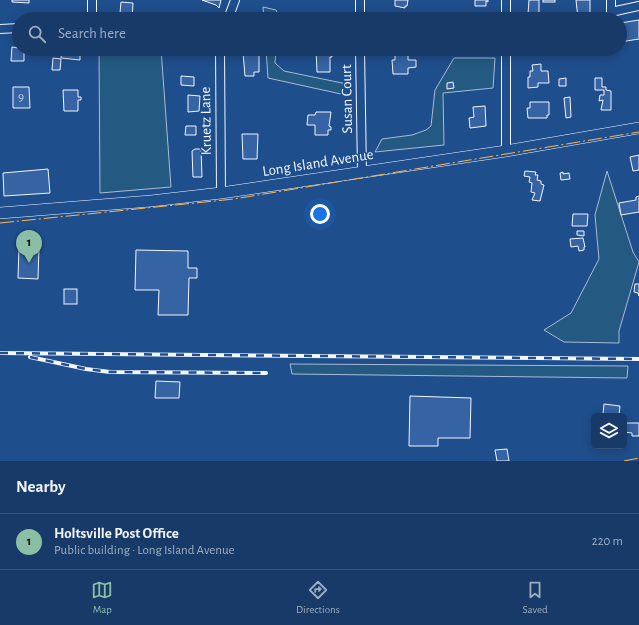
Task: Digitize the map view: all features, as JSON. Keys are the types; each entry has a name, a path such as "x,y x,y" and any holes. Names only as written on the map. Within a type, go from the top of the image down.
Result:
{"street":[{"path":"92,0 92,12"},
{"path":"231,12 235,0"},
{"path":"360,0 360,12"},
{"path":"506,0 506,12"},
{"path":"611,0 611,12 639,6"},
{"path":"0,29 12,28"},
{"name":"Kruetz Lane","path":"220,56 221,193"},
{"name":"Susan Court","path":"360,56 362,172"},
{"path":"506,56 506,151"},
{"name":"Long Island Avenue","path":"0,213 151,201 221,193 506,151 639,128"}],"shaded area":[{"path":"263,7 276,10 277,12 263,12"},
{"path":"99,56 162,56 171,187 100,193"},
{"path":"266,56 276,56 275,63 284,71 347,84 341,94 268,78"},
{"path":"454,58 495,58 493,88 443,93 444,145 375,152 382,139 412,135 426,130 431,126 435,90"},
{"path":"607,171 633,252 639,262 619,331 619,343 564,342 544,330 571,313 599,259 595,215"},
{"path":"290,364 628,366 627,378 292,374"}],"building":[{"path":"12,0 29,0 29,3 12,2"},
{"path":"202,0 221,0 219,8 216,5"},
{"path":"395,0 408,0 407,6 405,6 405,8 395,6"},
{"path":"475,0 488,0 488,2 486,1 486,6 475,6"},
{"path":"529,0 539,0 539,12 528,12"},
{"path":"543,0 555,0 555,2 543,2"},
{"path":"576,0 590,0 590,12 577,12"},
{"path":"121,2 133,3 132,12 120,12"},
{"path":"639,20 639,39 627,41 627,22"},
{"path":"12,47 12,56 24,56 24,61 11,61"},
{"path":"61,56 80,56 80,60 61,58"},
{"path":"243,56 259,56 259,72 254,72 254,76 245,76"},
{"path":"316,56 332,56 330,57 330,72 317,72"},
{"path":"395,56 408,56 408,60 416,60 416,67 408,68 408,74 393,74 392,60 395,60"},
{"path":"53,58 61,59 60,70 52,70"},
{"path":"541,64 541,71 548,71 549,83 538,83 538,87 528,88 528,77 530,77 530,71 533,71 532,65"},
{"path":"181,76 194,77 194,86 181,85"},
{"path":"566,78 566,86 559,86 559,79"},
{"path":"595,78 602,78 602,87 606,87 606,90 611,91 611,110 601,110 603,100 599,101 600,95 604,95 604,90 595,90"},
{"path":"453,82 454,88 447,89 447,83"},
{"path":"13,87 29,87 30,108 13,108"},
{"path":"63,90 78,90 78,97 81,97 81,100 78,100 78,111 64,111"},
{"path":"188,95 200,96 199,111 188,112"},
{"path":"570,97 571,117 566,118 564,98"},
{"path":"530,102 549,102 549,115 547,115 547,118 528,118 527,108 530,108"},
{"path":"485,106 486,126 470,128 469,118 474,117 473,107"},
{"path":"316,112 331,112 329,126 331,127 331,130 328,130 328,135 315,135 315,125 307,125 308,115 315,115"},
{"path":"186,126 196,126 196,135 185,135"},
{"path":"242,134 258,134 257,159 243,159"},
{"path":"195,149 201,149 202,177 193,177 192,151"},
{"path":"639,155 639,170 633,171 630,157"},
{"path":"48,169 50,193 4,196 3,173"},
{"path":"525,171 536,172 535,175 538,175 537,180 541,181 541,184 544,185 540,201 532,200 535,193 531,192 532,183 529,182 530,177 524,176"},
{"path":"563,172 563,174 569,173 570,179 561,180 560,173"},
{"path":"639,196 639,212 621,215 619,203 636,200 636,197"},
{"path":"573,214 588,214 587,226 572,226"},
{"path":"577,231 584,231 584,236 577,235"},
{"path":"583,238 585,247 584,250 579,251 578,246 571,247 570,239"},
{"path":"19,247 39,247 38,279 18,278"},
{"path":"136,250 188,251 188,268 197,268 197,278 189,278 188,315 158,315 159,290 135,290"},
{"path":"635,284 639,284 639,296 638,293 634,292"},
{"path":"64,289 77,289 77,304 64,304"},
{"path":"156,381 180,382 179,398 155,398"},
{"path":"410,396 471,398 470,438 438,438 438,446 409,446"},
{"path":"604,404 620,406 619,413 603,413"},
{"path":"627,423 639,423 639,436 632,436 632,433 627,432"},
{"path":"507,449 509,461 497,461 495,450"}],"railway":[{"path":"0,353 639,359"},
{"path":"30,357 86,369 110,372 266,373"}],"power":[{"path":"0,223 234,199 639,132"},
{"path":"624,461 639,458"}],"place":[{"name":"Holtsville Post Office","path":"29,263"}]}
